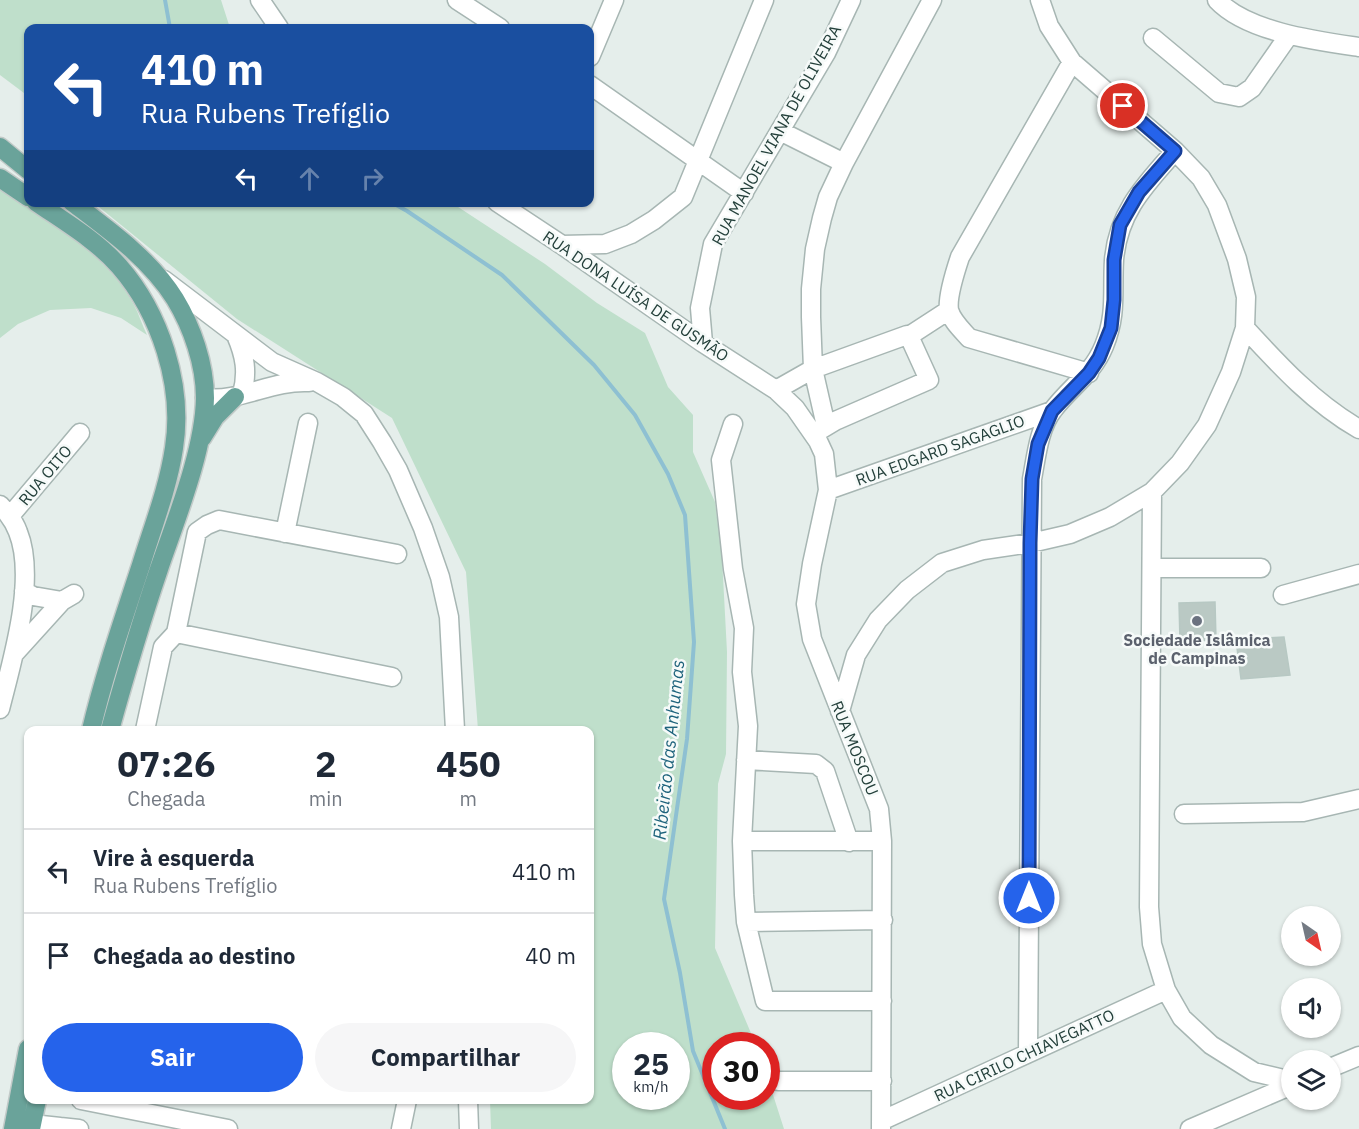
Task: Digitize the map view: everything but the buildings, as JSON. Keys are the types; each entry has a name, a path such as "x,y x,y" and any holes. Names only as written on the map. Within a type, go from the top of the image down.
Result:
{"main road":[{"path":"0,147 24,167"},
{"path":"0,178 24,194"},
{"path":"43,207 92,240 119,266 140,294 157,328 172,375 176,401 175,445 166,486 114,648 92,726"},
{"path":"78,207 132,250 160,278 175,299 200,359 205,398 200,442 143,617 111,726"},
{"path":"172,375 179,388 187,394 205,398"},
{"path":"200,442 214,417 239,395"},
{"path":"13,1129 24,1070"},
{"path":"32,1126 36,1104"}],"street":[{"path":"260,0 276,24"},
{"path":"458,0 494,24"},
{"path":"594,48 614,0"},
{"path":"562,245 606,244 631,234 654,220 683,197 764,0"},
{"name":"RUA MANOEL VIANA DE OLIVEIRA","path":"703,343 700,308 713,244 826,53 851,0"},
{"path":"909,336 929,380 823,428 813,369 811,289 815,249 828,197 932,0"},
{"path":"840,711 856,655 878,620 907,590 942,563 983,550 1070,534 1110,517 1152,492 1180,463 1207,425 1231,372 1245,328 1246,297 1238,259 1217,205 1201,178 1175,151 1072,62 1049,26 1040,0"},
{"path":"1221,2 1266,29 1315,41 1359,47"},
{"path":"1153,38 1219,93 1239,97 1252,88 1289,35"},
{"path":"1072,62 960,257 953,277 949,310 958,327 969,338 1089,373"},
{"path":"594,88 744,193"},
{"path":"780,131 844,163"},
{"path":"1028,1053 1032,479 1038,444 1052,411 1089,373 1099,358 1111,328 1114,260 1120,225 1139,192 1175,151"},
{"name":"RUA DONA LUÍSA DE GUSMÃO","path":"505,207 703,343 776,390"},
{"path":"160,278 272,362 317,382 343,397 364,414 398,470 423,528 440,577 449,616 455,726"},
{"path":"776,390 813,369 909,336 949,310"},
{"path":"1245,328 1283,370 1311,396 1359,429"},
{"path":"236,334 246,368 239,395"},
{"path":"205,398 219,400 272,385 301,381 317,382"},
{"name":"RUA MOSCOU","path":"776,390 795,408 818,441 824,454 828,490 806,604 812,639 879,809 882,841 883,920 881,1125"},
{"name":"RUA EDGARD SAGAGLIO","path":"828,490 1052,411"},
{"path":"285,533 308,423"},
{"path":"734,424 721,460 733,569 744,628 742,672 748,726 742,841 746,922 765,1000 882,1000"},
{"name":"RUA OITO","path":"5,511 80,433"},
{"path":"824,454 842,472 856,480"},
{"path":"1152,492 1149,907 1152,944 1166,990 1182,1018 1211,1045 1254,1072 1281,1080"},
{"path":"0,709 14,654 26,568 18,532 5,511"},
{"path":"146,726 163,647 176,633 197,532 207,525 219,520 397,555"},
{"path":"1152,568 1261,568"},
{"path":"1283,595 1359,574"},
{"path":"14,654 68,597 33,596 24,591"},
{"path":"176,633 392,676"},
{"path":"746,760 816,764 825,771 849,842"},
{"path":"1184,814 1303,812 1359,800"},
{"path":"742,841 882,841"},
{"path":"746,922 883,920"},
{"name":"RUA CIRILO CHIAVEGATTO","path":"881,1125 1028,1053 1166,990"},
{"path":"1341,1063 1359,1056"},
{"path":"780,1080 882,1082"},
{"path":"1190,1129 1281,1088"},
{"path":"101,1104 228,1129"},
{"path":"401,1129 406,1104"},
{"path":"468,1104 469,1129"},
{"path":"32,1126 79,1129"}],"green space":[{"path":"0,0 221,0 229,24 24,24 24,93 0,75"},
{"path":"0,187 24,204 24,207 29,207 74,239 108,270 134,305 147,335 121,318 91,308 50,310 18,324 0,338"},
{"path":"99,207 458,207 545,264 597,303 645,333 668,387 693,415 693,452 715,502 722,558 727,652 726,754 718,784 715,948 751,1032 702,1032 702,1110 778,1110 784,1129 491,1129 490,1104 594,1104 594,726 478,726 466,572 392,418 237,319"}],"waterway":[{"name":"Ribeirão das Anhumas","path":"165,0 169,24"},
{"name":"Ribeirão das Anhumas","path":"400,207 502,275 594,365 635,415 668,474 685,515 694,642 687,739 664,899 680,973 693,1051 725,1129"}],"place":[{"name":"Sociedade Islâmica de Campinas","path":"1197,621"}],"route":[{"path":"1029,898 1030,543 1032,479 1038,444 1052,411 1089,373 1099,358 1111,328 1114,260 1120,225 1139,192 1175,151 1123,106"}]}
